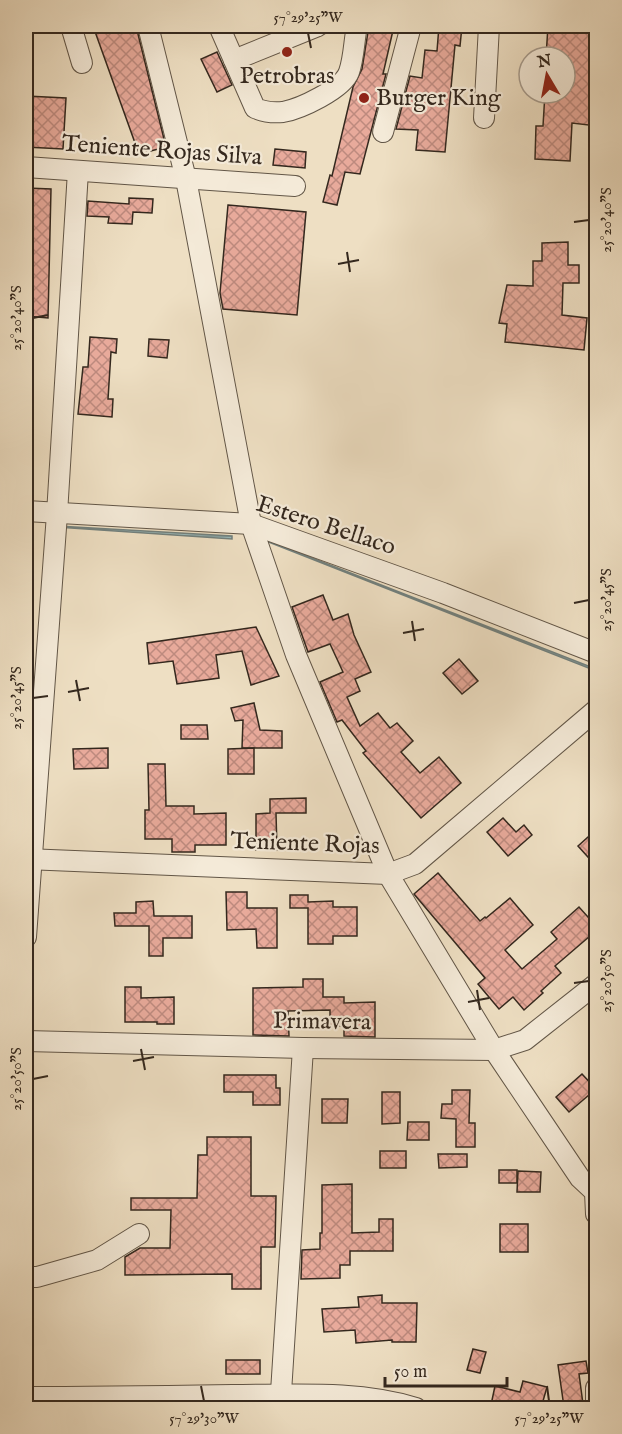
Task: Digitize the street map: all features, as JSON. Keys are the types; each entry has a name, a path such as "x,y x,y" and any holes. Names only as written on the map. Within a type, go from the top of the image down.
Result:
{"street":[{"path":"71,26 82,63"},
{"path":"148,26 186,179 251,524 296,655 388,874 494,1050 580,1178 596,1193 597,1214"},
{"path":"219,26 255,108 265,112 282,112 297,108 340,86 349,73 357,26"},
{"path":"234,60 318,26"},
{"path":"383,132 411,26"},
{"path":"484,118 489,26"},
{"name":"Teniente Rojas Silva","path":"26,167 296,186"},
{"path":"26,937 28,859 57,514 78,171"},
{"name":"Estero Bellaco","path":"26,511 251,524 443,593 597,653"},
{"name":"Teniente Rojas","path":"28,859 388,874 415,864 597,710"},
{"name":"Primavera","path":"26,1041 494,1050 525,1040 597,984"},
{"path":"281,1402 303,1048"},
{"path":"26,1277 37,1277 97,1260 139,1234"},
{"path":"596,1408 597,1388"},
{"path":"26,1397 281,1402 358,1397 416,1408"}],"water":[{"path":"57,527 232,536 232,539"},
{"path":"266,541 596,669 596,671"}],"building":[{"path":"93,26 136,26 166,147 139,154"},
{"name":"Burger King","path":"369,26 394,26 383,74 386,74 360,174 345,172 337,205 323,202 330,175 332,176 353,87 362,69"},
{"path":"439,26 462,26 460,46 455,45 445,152 416,150 418,130 396,129 410,76 422,78 425,50 437,51"},
{"path":"548,26 597,26 597,126 572,123 570,161 535,159 536,126 543,126 544,105 577,105 577,45 547,45"},
{"path":"217,52 232,85 217,92 201,59"},
{"path":"26,96 66,98 63,149 26,147"},
{"path":"275,149 306,152 305,168 273,165"},
{"path":"26,188 51,189 48,318 26,316"},
{"path":"129,198 153,199 152,213 133,212 132,224 108,223 109,217 87,216 88,201 129,204"},
{"path":"228,205 306,212 297,315 223,309 220,293"},
{"path":"568,242 568,265 579,265 579,283 563,283 562,315 587,318 584,350 505,342 507,324 499,323 507,285 533,286 533,261 542,261 542,243"},
{"path":"90,337 117,339 116,353 111,352 108,399 113,399 112,417 78,414 83,367 88,367"},
{"path":"149,339 169,340 167,358 148,356"},
{"path":"323,595 333,620 348,614 354,635 371,672 355,679 360,691 347,697 360,726 378,713 390,728 397,723 413,741 401,752 420,773 439,757 461,783 421,818 363,753 366,751 342,720 337,722 320,682 343,672 330,644 308,652 292,607"},
{"path":"256,627 279,676 251,685 242,651 216,655 219,678 177,684 173,661 149,664 147,643"},
{"path":"459,659 478,681 462,694 443,673"},
{"path":"254,703 260,730 282,731 282,748 242,748 243,720 235,721 231,708"},
{"path":"181,725 207,725 208,739 181,739"},
{"path":"108,748 108,768 74,769 73,749"},
{"path":"254,748 254,774 228,774 228,749"},
{"path":"148,764 165,764 166,806 194,806 194,814 226,813 226,845 195,845 195,852 172,852 172,839 145,839 145,810 149,810"},
{"path":"306,798 306,813 276,813 277,850 256,850 256,814 270,813 270,799"},
{"path":"503,818 516,832 524,825 532,835 508,856 487,832"},
{"path":"597,829 597,867 578,846"},
{"path":"438,873 480,921 510,898 533,925 505,950 522,969 557,939 551,932 579,907 597,927 597,930 555,966 561,973 524,1010 513,997 499,1009 478,984 485,978 414,894"},
{"path":"226,892 247,892 247,908 277,908 277,948 257,948 256,929 227,930"},
{"path":"290,895 308,895 308,902 333,901 333,907 357,907 357,936 333,936 333,944 308,944 308,908 290,908"},
{"path":"153,901 154,916 192,916 192,938 163,938 163,956 149,956 149,926 115,926 114,913 136,913 136,902"},
{"path":"303,979 323,979 323,997 344,997 344,1003 375,1002 375,1037 344,1036 344,1026 330,1026 330,1010 288,1011 289,1036 253,1035 253,988 303,987"},
{"path":"125,987 141,987 141,998 174,997 174,1024 125,1022"},
{"path":"582,1074 596,1089 569,1112 556,1097"},
{"path":"224,1075 276,1075 276,1088 280,1088 280,1105 253,1105 253,1092 224,1092"},
{"path":"452,1090 470,1090 469,1123 475,1123 475,1147 456,1147 456,1119 441,1118 442,1104 452,1104"},
{"path":"382,1092 400,1092 400,1123 382,1124"},
{"path":"322,1099 348,1099 347,1123 322,1123"},
{"path":"408,1122 429,1122 429,1140 407,1140"},
{"path":"207,1137 251,1137 251,1196 276,1196 275,1247 261,1247 261,1289 232,1289 232,1274 125,1275 125,1257 140,1248 170,1248 171,1210 131,1210 131,1198 197,1198 198,1155 207,1155"},
{"path":"380,1151 406,1151 406,1168 380,1168"},
{"path":"438,1154 467,1154 467,1167 439,1168"},
{"path":"499,1170 517,1170 517,1183 499,1183"},
{"path":"518,1171 541,1172 540,1192 517,1192"},
{"path":"352,1184 352,1233 379,1232 379,1219 393,1219 393,1251 350,1251 350,1265 340,1265 340,1278 301,1279 302,1250 320,1249 322,1185"},
{"path":"500,1224 528,1224 528,1252 500,1252"},
{"path":"382,1295 382,1303 417,1303 416,1342 392,1342 392,1340 356,1343 355,1330 324,1332 322,1309 359,1307 358,1297"},
{"path":"473,1349 486,1352 480,1373 467,1370"},
{"path":"226,1360 260,1360 260,1374 226,1374"},
{"path":"586,1361 588,1373 579,1374 583,1404 564,1407 558,1365"},
{"path":"523,1381 547,1387 541,1408 507,1408 491,1405 495,1386 520,1392"}],"place":[{"name":"Petrobras","path":"287,52"},
{"name":"Burger King","path":"364,98"}]}
